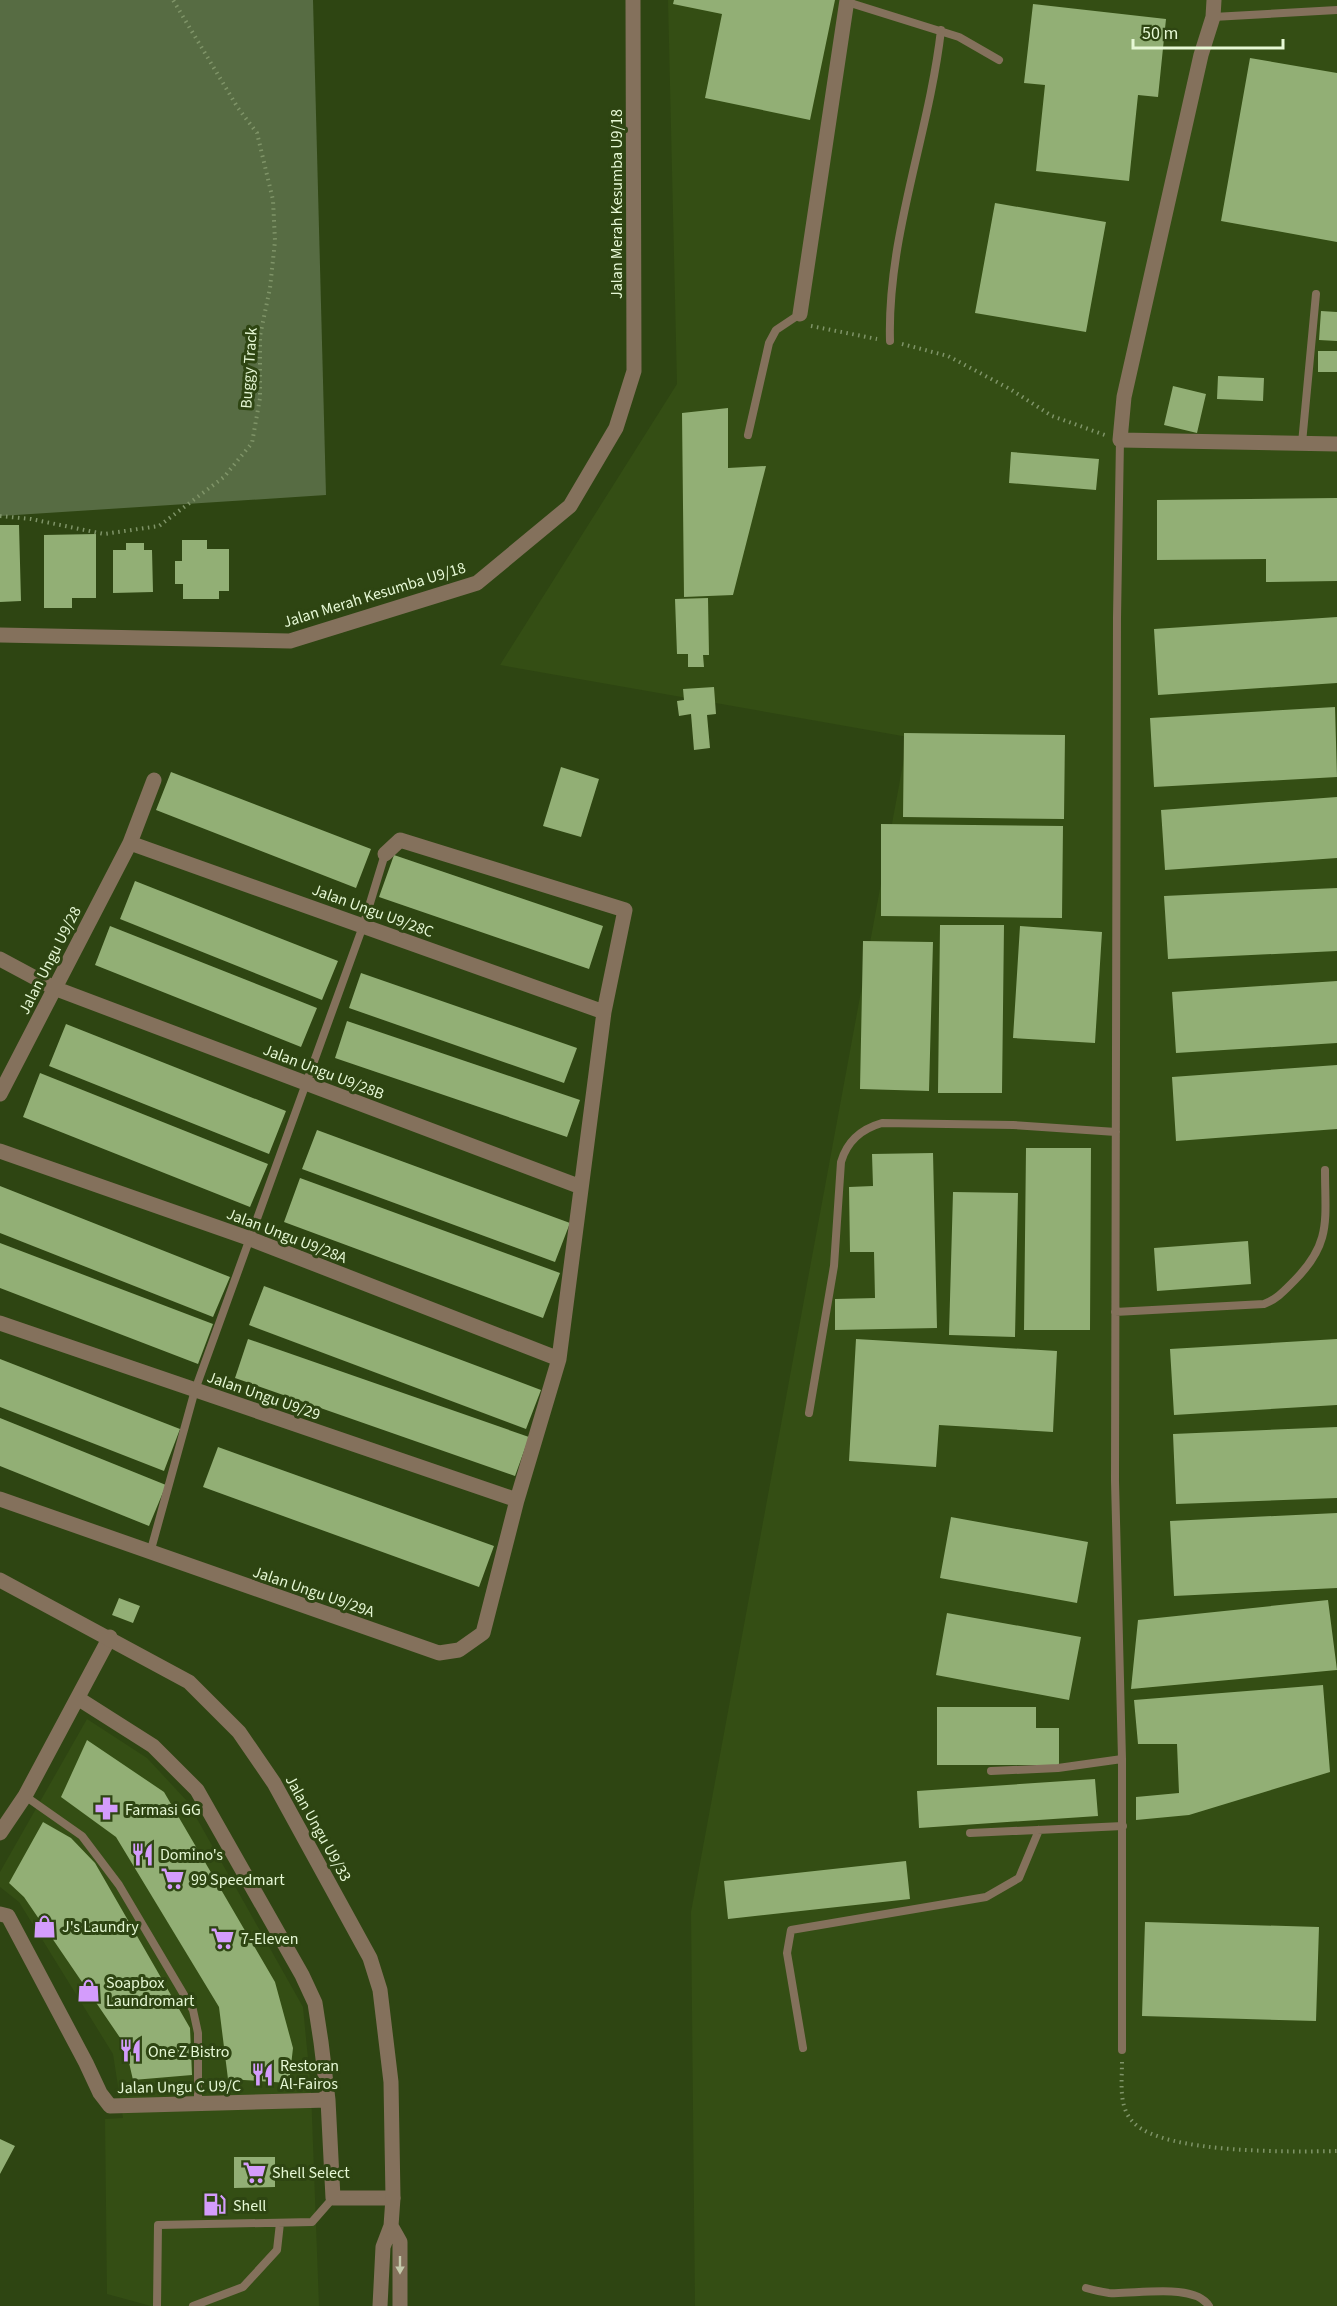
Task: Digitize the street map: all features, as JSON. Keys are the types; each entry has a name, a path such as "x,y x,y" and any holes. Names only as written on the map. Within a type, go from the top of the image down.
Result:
{"street":[{"name":"Jalan Merah Kesumba U9/18","path":"0,635 290,641 477,583 570,506 616,428 634,371 633,0"},
{"path":"1214,0 1213,17 1201,55 1124,398 1120,440 1337,444"},
{"path":"800,314 847,1"},
{"name":"Jalan Ungu U9/28","path":"0,1094 130,843 154,780"},
{"name":"Jalan Ungu U9/29A","path":"0,1499 439,1653 459,1650 483,1633 517,1500 559,1359 604,1012 625,910 400,840 385,854"},
{"name":"Jalan Ungu U9/28C","path":"130,843 604,1012"},
{"name":"Jalan Ungu U9/28B","path":"0,959 54,988 581,1187"},
{"name":"Jalan Ungu U9/28A","path":"0,1151 248,1238 559,1359"},
{"name":"Jalan Ungu U9/29","path":"0,1323 517,1500"},
{"name":"Jalan Ungu U9/33","path":"0,1580 110,1637 189,1682 239,1732 274,1783 369,1958 380,1990 390,2071 393,2198 391,2226 383,2247 380,2306"},
{"path":"0,1833 25,1796 79,1699 110,1637"},
{"path":"79,1699 153,1746 196,1790 302,1975 315,2003 328,2100 333,2198 393,2198"},
{"name":"Jalan Ungu C U9/C","path":"0,1914 8,1916 86,2063 91,2078 110,2106 328,2100"},
{"name":"Jalan Ungu U9/33","path":"391,2226 400,2242 399,2306"}],"lane":[{"path":"847,1 941,30 959,37 999,60"},
{"path":"1213,17 1337,10"},
{"path":"890,341 892,277 906,204 921,148 941,30"},
{"path":"1302,443 1316,294"},
{"path":"748,435 769,343 776,330 800,314"},
{"path":"1120,440 1115,1480 1123,1826 1122,2050"},
{"path":"150,1553 195,1390 248,1238 363,926 385,854"},
{"path":"809,1413 834,1266 841,1162 844,1152 863,1130 882,1123 1013,1125 1116,1132"},
{"path":"1115,1312 1264,1304 1275,1300 1312,1263 1324,1236 1325,1170"},
{"path":"991,1771 1058,1768 1122,1759"},
{"path":"25,1796 82,1836 119,1885 192,2010 198,2033 198,2104"},
{"path":"970,1833 1123,1826"},
{"path":"803,2048 787,1953 790,1930 986,1897 1019,1878 1039,1830"},
{"path":"157,2306 158,2225 312,2222 333,2198"},
{"path":"193,2306 243,2287 277,2250 280,2223"},
{"path":"1086,2288 1107,2293 1162,2292 1194,2295 1209,2306"}],"path":[{"name":"Buggy Track","path":"0,516 31,519 104,534 159,526 224,477 252,443 260,398 260,336 270,288 274,241 273,200 257,133 238,108 173,0"},
{"path":"800,314 805,325 890,341 948,356 1010,389 1052,416 1120,440"},
{"path":"1122,2050 1122,2099 1134,2123 1143,2129 1172,2139 1253,2152 1337,2151"}],"shaded area":[{"path":"0,0 313,0 326,495 0,516"},
{"path":"668,0 1337,0 1337,2306 695,2306 691,1912 908,737 500,665 677,384"},
{"path":"87,1719 147,1758 187,1801 303,2007 311,2090 319,2306 151,2306 107,2294 105,2119 123,2118 113,2054 19,1902 0,1887 0,1872"}],"building":[{"path":"674,0 835,0 810,120 705,98 722,14 673,4"},
{"path":"1033,4 1166,19 1158,97 1138,95 1129,181 1036,171 1045,85 1024,83"},
{"path":"1250,58 1337,73 1337,242 1221,221"},
{"path":"995,203 1106,222 1086,332 975,313"},
{"path":"1321,311 1337,312 1337,341 1319,340"},
{"path":"1318,351 1337,351 1337,372 1318,372"},
{"path":"1218,376 1264,378 1263,401 1217,399"},
{"path":"1173,386 1206,394 1197,433 1164,425"},
{"path":"728,408 728,468 766,466 733,595 684,597 682,413"},
{"path":"1011,452 1099,459 1096,490 1009,483"},
{"path":"1337,498 1337,581 1266,582 1266,559 1157,560 1157,500"},
{"path":"0,525 19,525 21,601 0,602"},
{"path":"96,534 96,598 72,598 72,608 44,608 44,535"},
{"path":"182,540 207,540 207,549 229,549 229,591 219,591 219,599 183,599 183,584 175,584 175,561 182,561"},
{"path":"126,543 144,543 144,550 152,550 153,592 113,593 113,550 126,550"},
{"path":"708,598 709,655 703,655 704,667 688,667 688,654 677,654 675,599"},
{"path":"1337,617 1337,683 1158,695 1154,629"},
{"path":"714,687 716,714 707,715 710,748 694,750 691,714 679,716 677,701 684,700 683,689"},
{"path":"1335,707 1337,777 1154,787 1150,718"},
{"path":"904,733 1065,735 1064,819 903,817"},
{"path":"561,767 599,779 581,837 543,826"},
{"path":"171,772 371,849 356,888 156,810"},
{"path":"1337,797 1337,858 1165,870 1161,810"},
{"path":"881,824 1063,826 1062,918 881,916"},
{"path":"394,855 603,926 589,969 379,897"},
{"path":"135,881 338,961 322,1000 120,919"},
{"path":"1337,888 1337,951 1168,959 1164,896"},
{"path":"940,925 1004,925 1002,1093 938,1093"},
{"path":"110,926 317,1008 301,1047 95,965"},
{"path":"1020,926 1102,932 1095,1043 1013,1038"},
{"path":"863,941 933,942 929,1091 860,1089"},
{"path":"361,973 577,1048 564,1083 349,1008"},
{"path":"1337,981 1337,1043 1176,1053 1172,992"},
{"path":"347,1021 580,1100 567,1137 335,1058"},
{"path":"66,1024 286,1111 269,1154 49,1066"},
{"path":"1337,1065 1337,1129 1176,1141 1172,1077"},
{"path":"40,1073 268,1164 250,1207 23,1117"},
{"path":"317,1130 570,1223 555,1262 302,1169"},
{"path":"1026,1148 1091,1148 1090,1330 1024,1330"},
{"path":"933,1153 937,1328 835,1330 835,1299 875,1298 874,1252 850,1252 849,1187 873,1186 872,1154"},
{"path":"300,1178 560,1273 543,1318 284,1222"},
{"path":"0,1186 230,1277 213,1317 0,1233"},
{"path":"953,1192 1018,1193 1015,1337 949,1335"},
{"path":"1248,1241 1251,1284 1157,1291 1154,1248"},
{"path":"0,1243 213,1324 198,1364 0,1288"},
{"path":"264,1286 541,1390 526,1429 249,1325"},
{"path":"248,1339 529,1437 515,1476 235,1378"},
{"path":"856,1339 1057,1351 1053,1432 939,1425 936,1467 849,1461"},
{"path":"1337,1339 1337,1405 1174,1415 1170,1349"},
{"path":"0,1359 180,1429 164,1471 0,1407"},
{"path":"0,1418 166,1485 149,1526 0,1466"},
{"path":"1337,1427 1337,1498 1176,1504 1173,1434"},
{"path":"218,1447 494,1546 479,1587 203,1487"},
{"path":"1337,1513 1337,1588 1174,1596 1170,1521"},
{"path":"951,1517 1088,1542 1077,1603 940,1578"},
{"path":"119,1598 140,1606 133,1623 112,1615"},
{"path":"1328,1600 1337,1670 1131,1689 1138,1620"},
{"path":"947,1613 1081,1637 1069,1700 936,1675"},
{"path":"1323,1685 1330,1772 1189,1815 1136,1820 1136,1797 1179,1793 1177,1744 1138,1744 1134,1700"},
{"path":"937,1707 1036,1707 1036,1728 1059,1728 1059,1765 937,1765"},
{"path":"87,1740 164,1792 275,1982 293,2048 289,2083 228,2079 219,2007 116,1837 61,1797"},
{"path":"1095,1779 1098,1816 919,1828 917,1791"},
{"path":"43,1822 71,1838 95,1863 190,2028 192,2075 133,2080 125,2045 24,1897 9,1883"},
{"path":"906,1861 910,1899 728,1919 724,1881"},
{"path":"1145,1922 1319,1927 1316,2021 1142,2016"},
{"path":"0,2139 15,2146 0,2174"},
{"name":"Shell Select","path":"234,2157 275,2157 275,2187 234,2188"}],"place":[{"name":"Farmasi GG","path":"107,1809"},
{"name":"Domino's","path":"142,1854"},
{"name":"99 Speedmart","path":"173,1879"},
{"name":"J's Laundry","path":"44,1926"},
{"name":"7-Eleven","path":"223,1938"},
{"name":"Soapbox Laundromart","path":"88,1991"},
{"name":"One Z Bistro","path":"130,2051"},
{"name":"Restoran Al-Fairos","path":"262,2074"},
{"name":"Shell Select","path":"254,2172"},
{"name":"Shell","path":"215,2205"}]}
